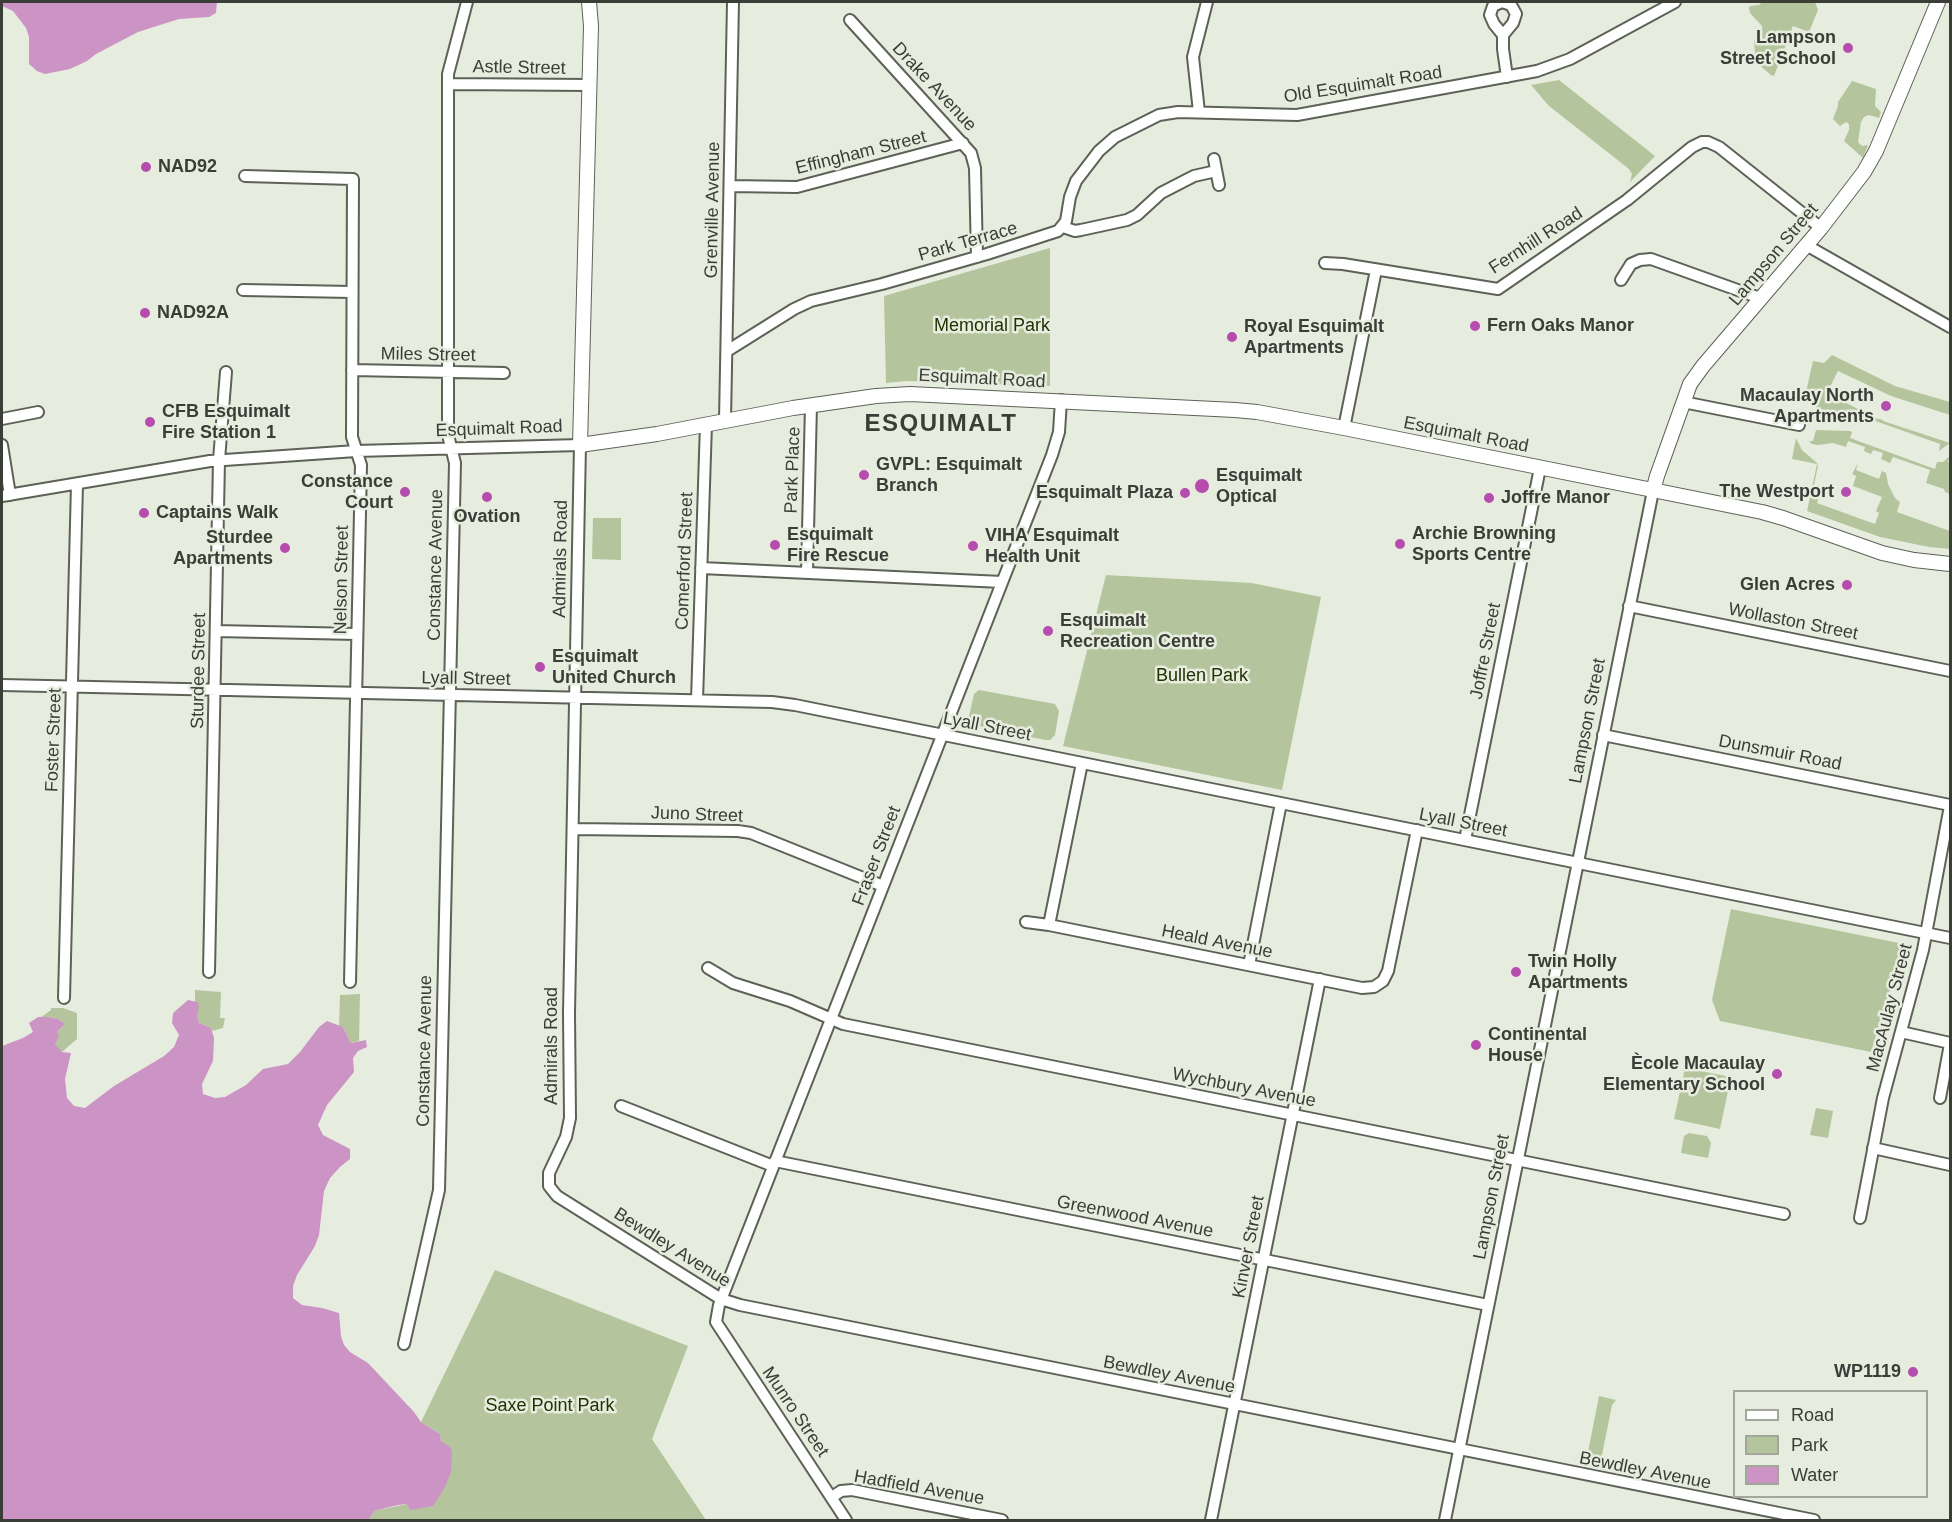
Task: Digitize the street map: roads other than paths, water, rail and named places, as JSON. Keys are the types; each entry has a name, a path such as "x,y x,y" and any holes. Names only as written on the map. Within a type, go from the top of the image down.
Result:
{"main road":[{"name":"Admirals Road","path":"580,445 590,85 590,2"},
{"name":"Lampson Street","path":"1653,490 1690,384 1821,228 1852,189 1876,151 1938,2"},
{"name":"Esquimalt Road","path":"580,445 657,434 811,405 910,393 1257,412 1783,518 1893,556 1950,564"}],"street":[{"name":"Constance Avenue","path":"404,1344 439,1190 455,463 448,435 448,74 467,2"},
{"name":"Grenville Avenue","path":"725,420 733,2"},
{"path":"1199,112 1193,57 1207,2"},
{"name":"Old Esquimalt Road","path":"1063,227 1076,181 1104,146 1115,137 1159,115 1169,112 1297,115 1546,69 1562,63 1675,2"},
{"name":"Drake Avenue","path":"850,20 971,153 975,168 977,257"},
{"path":"1503,35 1507,77"},
{"name":"Astle Street","path":"448,84 590,85"},
{"name":"Fernhill Road","path":"1376,270 1498,289 1627,201 1692,147 1702,142 1719,147 1821,228"},
{"name":"Effingham Street","path":"730,186 797,187 963,143"},
{"path":"1214,159 1219,185"},
{"name":"Park Terrace","path":"727,351 794,309 811,301 977,257 1052,234 1063,227 1075,231 1132,218 1161,193 1197,175 1216,171"},
{"name":"Nelson Street","path":"245,176 353,179 351,437 361,465 350,982"},
{"path":"1806,245 1950,327"},
{"path":"1621,280 1631,264 1651,259 1760,298"},
{"path":"1325,263 1376,270 1344,428"},
{"path":"243,290 352,292"},
{"name":"Miles Street","path":"352,370 504,373"},
{"name":"Sturdee Street","path":"209,972 219,460 226,372"},
{"name":"Fraser Street","path":"716,1323 721,1299 1057,441 1061,400"},
{"path":"1683,402 1799,425"},
{"name":"Park Place","path":"807,573 811,405"},
{"path":"2,419 38,412"},
{"name":"Comerford Street","path":"697,700 706,424"},
{"path":"2,445 6,496"},
{"name":"Esquimalt Road","path":"6,496 219,460 356,451 580,445"},
{"name":"Admirals Road","path":"549,1186 549,1173 566,1137 570,1118 569,1013 580,445"},
{"name":"Joffre Street","path":"1465,840 1540,468"},
{"name":"Foster Street","path":"64,998 77,484"},
{"name":"Lampson Street","path":"1445,1521 1653,490"},
{"path":"701,568 1002,582"},
{"name":"Wollaston Street","path":"1629,606 1950,671"},
{"path":"216,631 357,634"},
{"name":"Lyall Street","path":"2,685 772,702 1950,938"},
{"name":"Dunsmuir Road","path":"1603,735 1950,805"},
{"path":"1049,925 1082,763"},
{"path":"1249,965 1281,803"},
{"name":"MacAulay Street","path":"1860,1218 1881,1104 1923,950 1950,805"},
{"name":"Juno Street","path":"573,829 751,833 883,886"},
{"name":"Heald Avenue","path":"1026,922 1368,988 1379,985 1388,971 1417,830"},
{"name":"Wychbury Avenue","path":"708,968 733,983 790,1001 843,1024 1784,1214"},
{"name":"Kinver Street","path":"1211,1521 1320,979"},
{"path":"1901,1032 1950,1044 1940,1098"},
{"name":"Greenwood Avenue","path":"621,1106 774,1163 1488,1305"},
{"path":"1873,1148 1950,1165"},
{"name":"Bewdley Avenue","path":"549,1186 557,1196 721,1299 740,1305 1814,1521"},
{"name":"Munro Street","path":"716,1323 846,1521"},
{"name":"Hadfield Avenue","path":"832,1497 841,1491 852,1490 1002,1521"}],"water":[{"path":"2,2 217,2 216,13 209,17 179,19 138,32 70,69 45,74 29,64 29,37 26,28 13,11 2,6"},
{"path":"188,1000 197,1002 199,1023 211,1028 214,1038 213,1061 202,1084 203,1094 215,1098 225,1097 246,1085 263,1069 288,1064 319,1027 327,1021 343,1027 351,1043 366,1040 367,1047 358,1051 353,1058 354,1072 327,1105 318,1125 323,1135 350,1149 350,1159 330,1178 324,1191 319,1235 297,1275 293,1286 293,1298 302,1305 339,1313 344,1345 350,1352 368,1363 421,1422 440,1434 441,1441 451,1448 451,1472 433,1506 410,1510 407,1504 398,1505 374,1511 369,1520 2,1520 2,1046 33,1032 29,1023 38,1017 58,1019 65,1024 57,1032 59,1037 55,1044 62,1052 71,1053 65,1079 67,1098 74,1106 85,1108 174,1047 179,1035 172,1023 173,1013"}],"place":[{"name":"Lampson Street School","path":"1848,48"},
{"name":"NAD92","path":"146,167"},
{"name":"NAD92A","path":"145,313"},
{"name":"Fern Oaks Manor","path":"1475,326"},
{"name":"Royal Esquimalt Apartments","path":"1232,337"},
{"name":"Macaulay North Apartments","path":"1886,406"},
{"name":"CFB Esquimalt Fire Station 1","path":"150,422"},
{"name":"GVPL: Esquimalt Branch","path":"864,475"},
{"name":"Esquimalt Optical","path":"1202,486"},
{"name":"Constance Court","path":"405,492"},
{"name":"The Westport","path":"1846,492"},
{"name":"Esquimalt Plaza","path":"1185,493"},
{"name":"Ovation","path":"487,497"},
{"name":"Joffre Manor","path":"1489,498"},
{"name":"Captains Walk","path":"144,513"},
{"name":"Archie Browning Sports Centre","path":"1400,544"},
{"name":"Esquimalt Fire Rescue","path":"775,545"},
{"name":"VIHA Esquimalt Health Unit","path":"973,546"},
{"name":"Sturdee Apartments","path":"285,548"},
{"name":"Glen Acres","path":"1847,585"},
{"name":"Esquimalt Recreation Centre","path":"1048,631"},
{"name":"Esquimalt United Church","path":"540,667"},
{"name":"Twin Holly Apartments","path":"1516,972"},
{"name":"Continental House","path":"1476,1045"},
{"name":"Ècole Macaulay Elementary School","path":"1777,1074"},
{"name":"WP1119","path":"1913,1372"}],"district":[{"name":"ESQUIMALT","path":"941,424"}],"park label":[{"name":"Memorial Park","path":"992,326"},
{"name":"Bullen Park","path":"1202,676"},
{"name":"Saxe Point Park","path":"550,1406"}]}
